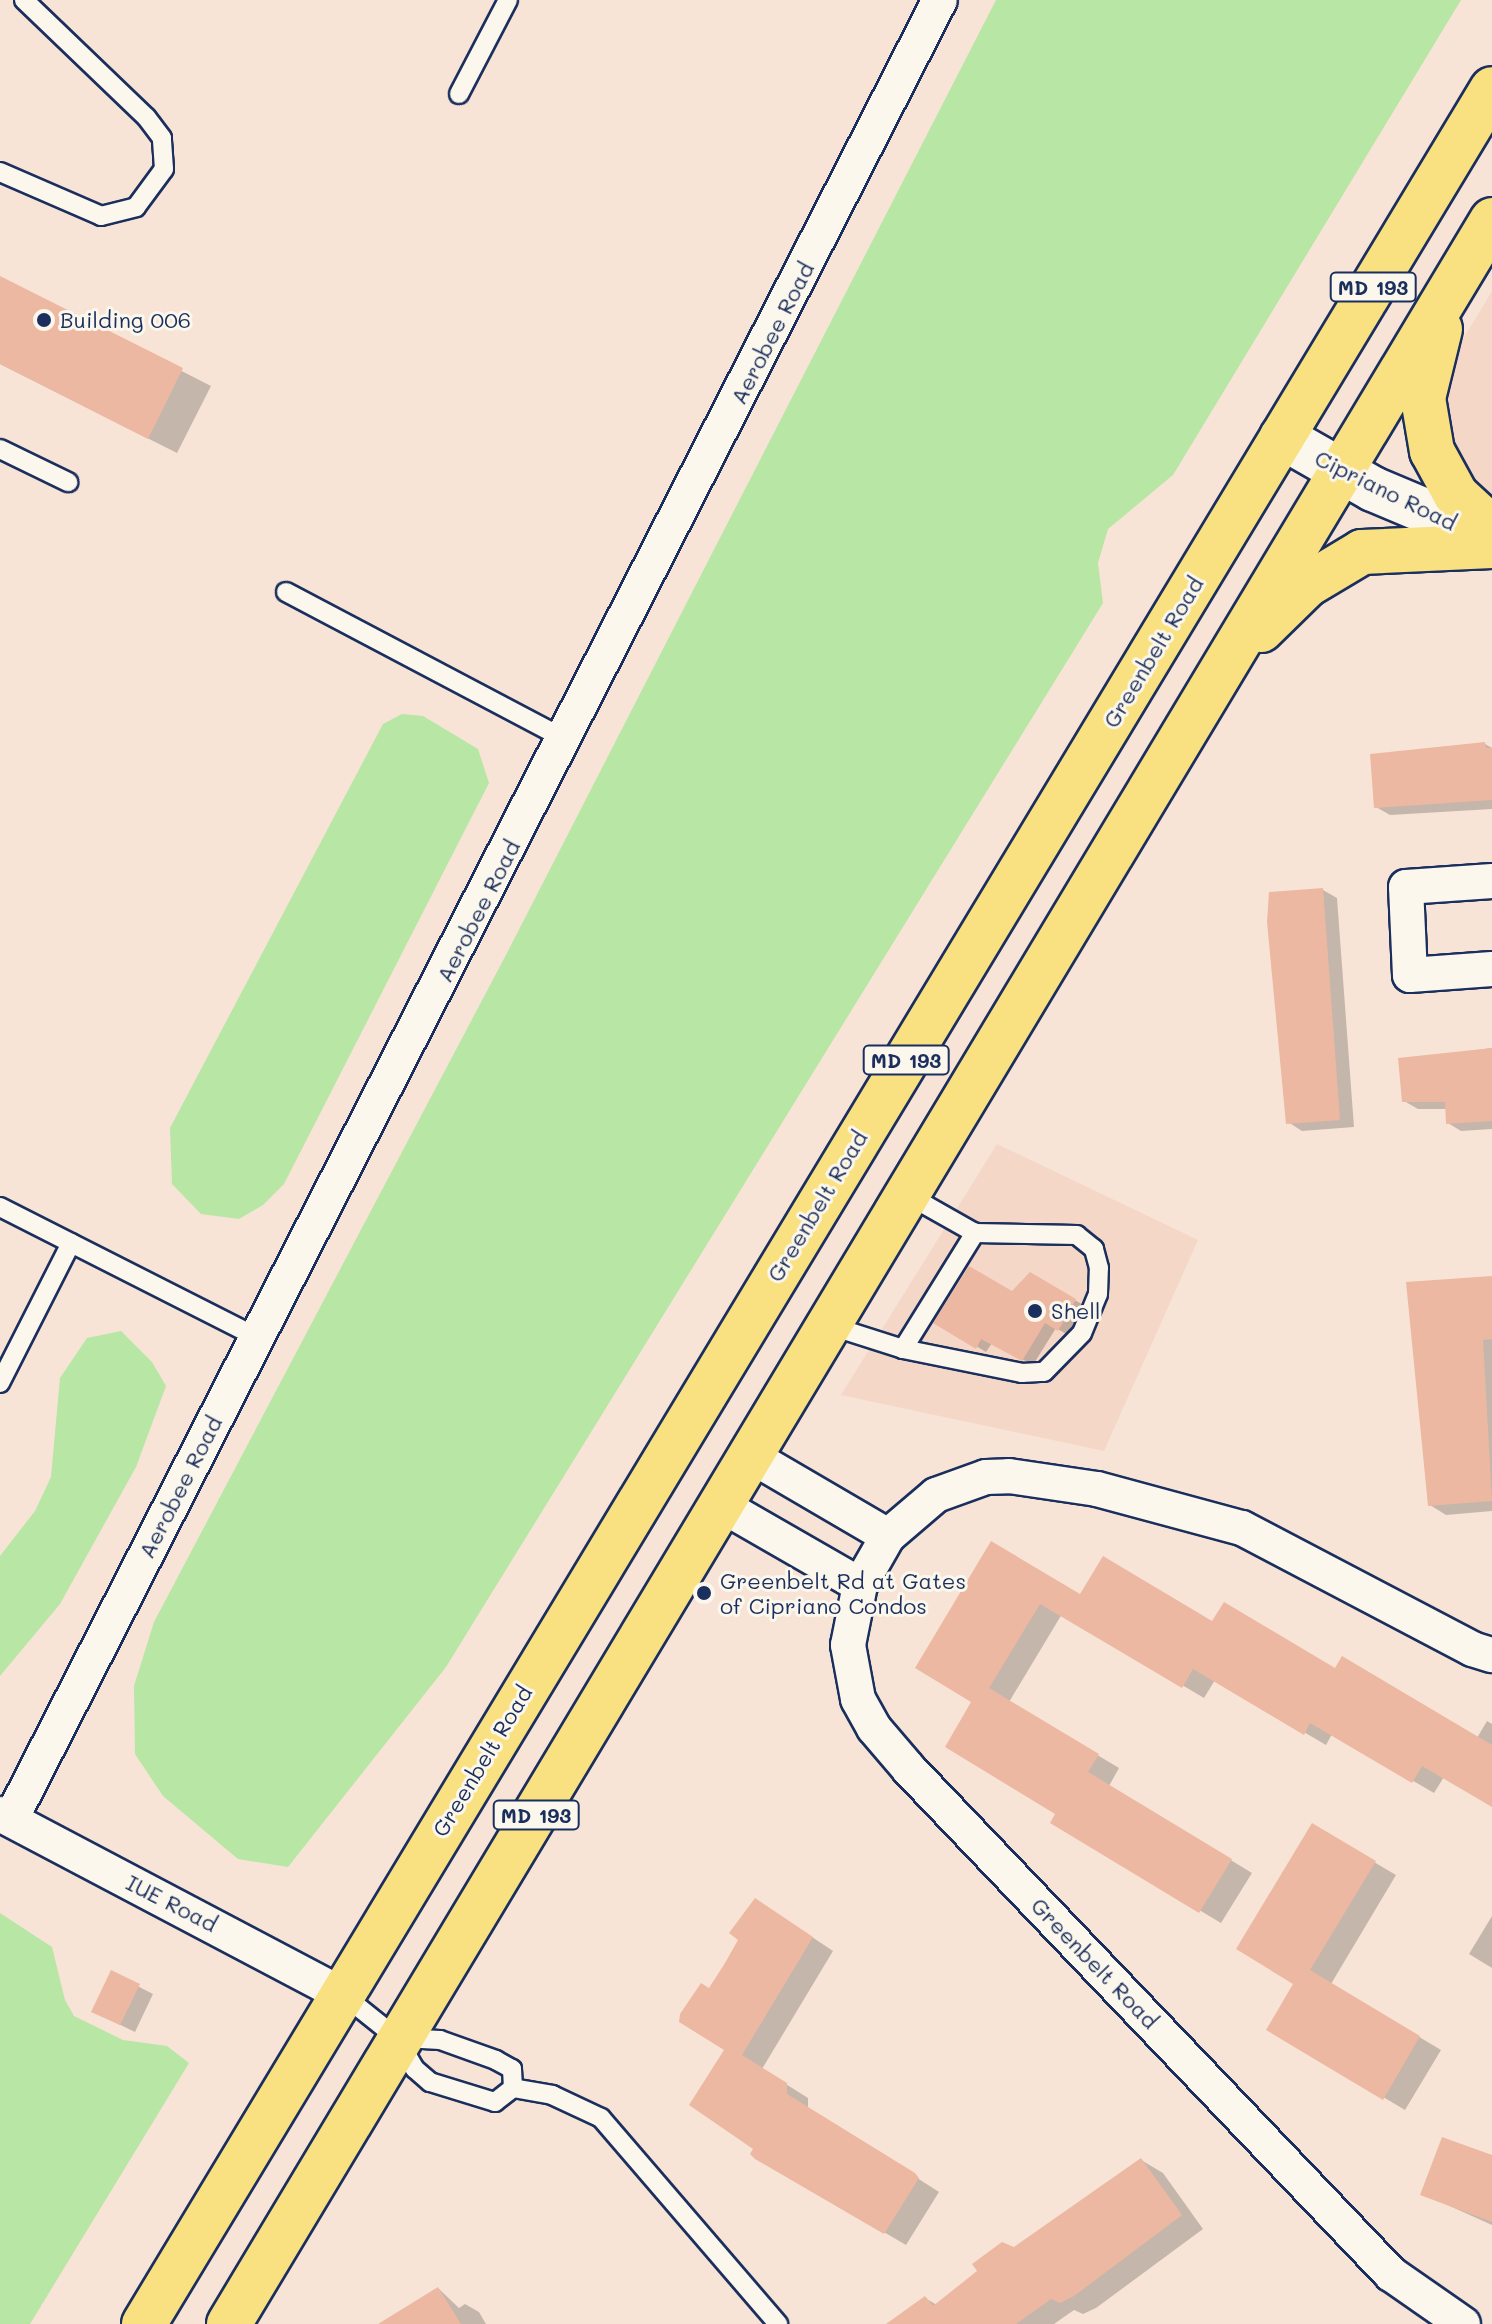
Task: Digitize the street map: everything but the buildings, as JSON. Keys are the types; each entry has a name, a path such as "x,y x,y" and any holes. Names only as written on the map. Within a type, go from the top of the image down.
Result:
{"main road":[{"name":"Greenbelt Road","path":"144,2324 1492,89"},
{"name":"MD 193","path":"229,2324 397,2038 751,1456 1338,470 1492,220"},
{"path":"1446,295 1423,398 1432,451 1456,495 1492,528"},
{"path":"1217,674 1307,585 1362,552 1492,546"}],"street":[{"name":"Aerobee Road","path":"5,1817 567,740 940,0"},
{"name":"Cipriano Road","path":"1282,437 1338,470 1492,539"},
{"path":"1492,881 1406,887 1410,975 1492,969"},
{"path":"751,1456 888,1536"},
{"name":"Greenbelt Road","path":"1463,2324 1391,2274 874,1728 850,1672 848,1645 860,1585 888,1536 936,1495 986,1477 1039,1478 1097,1489 1242,1528 1472,1649 1492,1655"},
{"path":"721,1505 860,1585"},
{"name":"IUE Road","path":"5,1817 342,1994"}],"lane":[{"path":"0,172 101,216 136,207 164,169 162,138 146,117 24,0"},
{"path":"459,94 508,0"},
{"path":"0,449 68,482"},
{"path":"286,592 567,740"},
{"path":"828,1325 903,1349 992,1370 1044,1372 1082,1333 1098,1294 1094,1249 1077,1235 975,1233 906,1194"},
{"path":"0,1207 256,1337"},
{"path":"903,1349 975,1233"},
{"path":"0,1383 71,1243"},
{"path":"342,1994 397,2038 415,2069 450,2092 495,2102 513,2088 552,2095 601,2118 778,2324"},
{"path":"397,2038 437,2040 496,2060 512,2069 513,2088"}],"shaded area":[{"path":"1492,291 1492,499 1475,489 1449,448 1439,401 1445,369"},
{"path":"997,1144 1198,1240 1104,1451 841,1395"}],"green space":[{"path":"996,0 1461,0 1173,475 1108,529 1098,563 1103,603 446,1667 288,1867 238,1859 163,1796 135,1754 134,1686 154,1622 507,953"},
{"path":"402,714 423,716 478,749 489,783 284,1184 263,1205 239,1219 201,1214 172,1184 170,1128 383,724"},
{"path":"121,1331 152,1362 166,1386 136,1467 60,1604 0,1676 0,1556 35,1511 51,1477 60,1378 87,1338"},
{"path":"0,1913 52,1947 65,2000 74,2016 123,2040 167,2046 189,2063 30,2324 0,2324"}],"place":[{"name":"Building 006","path":"44,320"},
{"name":"Shell","path":"1035,1311"},
{"name":"Greenbelt Rd at Gates of Cipriano Condos","path":"704,1593"}]}
